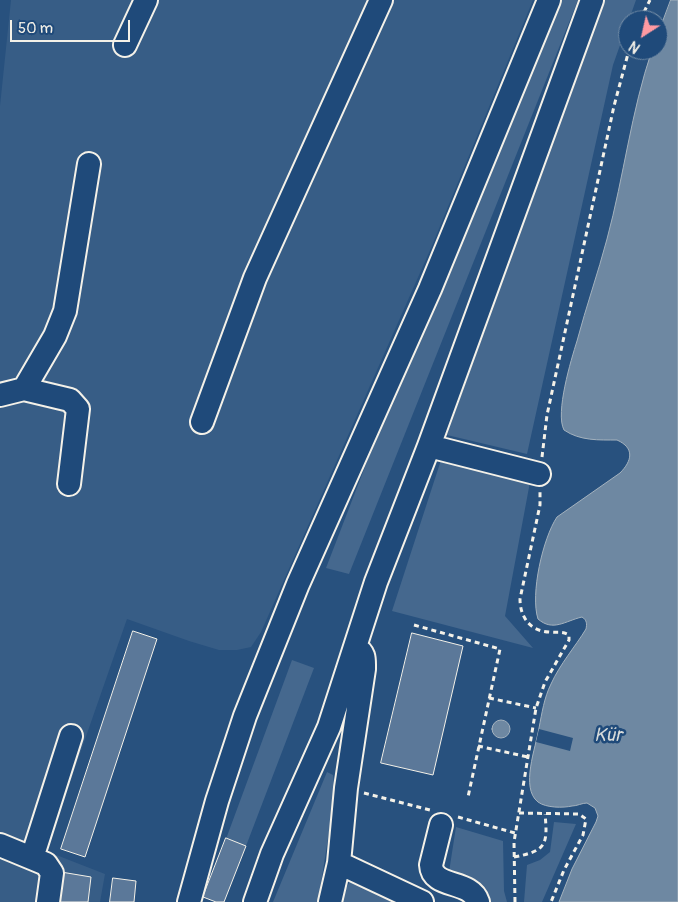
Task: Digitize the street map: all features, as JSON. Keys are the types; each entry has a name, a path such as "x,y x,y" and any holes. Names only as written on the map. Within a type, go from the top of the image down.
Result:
{"street":[{"path":"125,46 146,0"},
{"path":"202,422 255,278 381,0"},
{"path":"189,902 216,801 245,716 298,584 430,290 549,0"},
{"path":"255,902 272,854 329,727 376,582 592,0"},
{"path":"24,389 55,336 64,312 89,164"},
{"path":"0,394 24,389 70,400 78,409 69,484"},
{"path":"428,446 540,474"},
{"path":"330,902 339,863 346,788 364,669 362,651 355,648"},
{"path":"32,858 71,736"},
{"path":"441,825 430,865 431,872 436,878 472,892 478,902"},
{"path":"0,845 46,864 52,874 48,902"},
{"path":"339,863 422,902"}],"path":[{"path":"414,625 500,649 468,797"},
{"path":"489,698 536,708"},
{"path":"478,746 528,757"},
{"path":"519,813 579,814 586,819 583,835 564,870 551,902"},
{"path":"514,857 533,853 541,847 547,833 545,814"}],"shaded area":[{"path":"11,0 533,0 431,248 261,632 251,647 237,650 219,650 127,619 46,851 105,874 100,902 0,902 0,106"},
{"path":"561,0 578,0 349,574 326,568 368,459"},
{"path":"601,0 636,0 632,10 618,10 618,51 613,65 527,454 447,435"},
{"path":"441,460 530,482 505,616 533,648 392,611"},
{"path":"292,660 314,668 246,846 226,839"},
{"path":"327,772 333,775 335,794 318,902 273,902"},
{"path":"554,822 576,824 542,902 524,902 527,865 540,860 550,852"},
{"path":"456,827 503,841 504,891 507,902 491,902 483,887 449,872"},
{"path":"351,880 397,902 341,902"}],"water":[{"name":"Kür","path":"671,0 678,0 678,902 559,902 572,869 598,816 595,808 587,803 559,807 538,802 533,796 530,787 530,777 549,689 586,629 586,624 585,619 582,617 554,625 549,625 538,619 536,608 537,581 547,538 557,517 620,473 627,464 630,455 627,447 617,440 597,440 570,434 564,430 561,412 568,373 613,215 638,97 645,73 649,60 668,60 667,10"},
{"path":"497,720 505,720 510,725 508,736 497,738 492,733 492,725"}],"pier":[{"path":"539,729 573,738 570,751 536,742"}],"building":[{"path":"133,631 157,639 85,857 61,849"},
{"path":"412,633 463,646 433,775 381,763"},
{"path":"226,838 246,846 224,902 216,902 203,897"},
{"path":"61,872 91,877 88,902 56,902"},
{"path":"113,878 136,881 134,902 110,902"}]}
